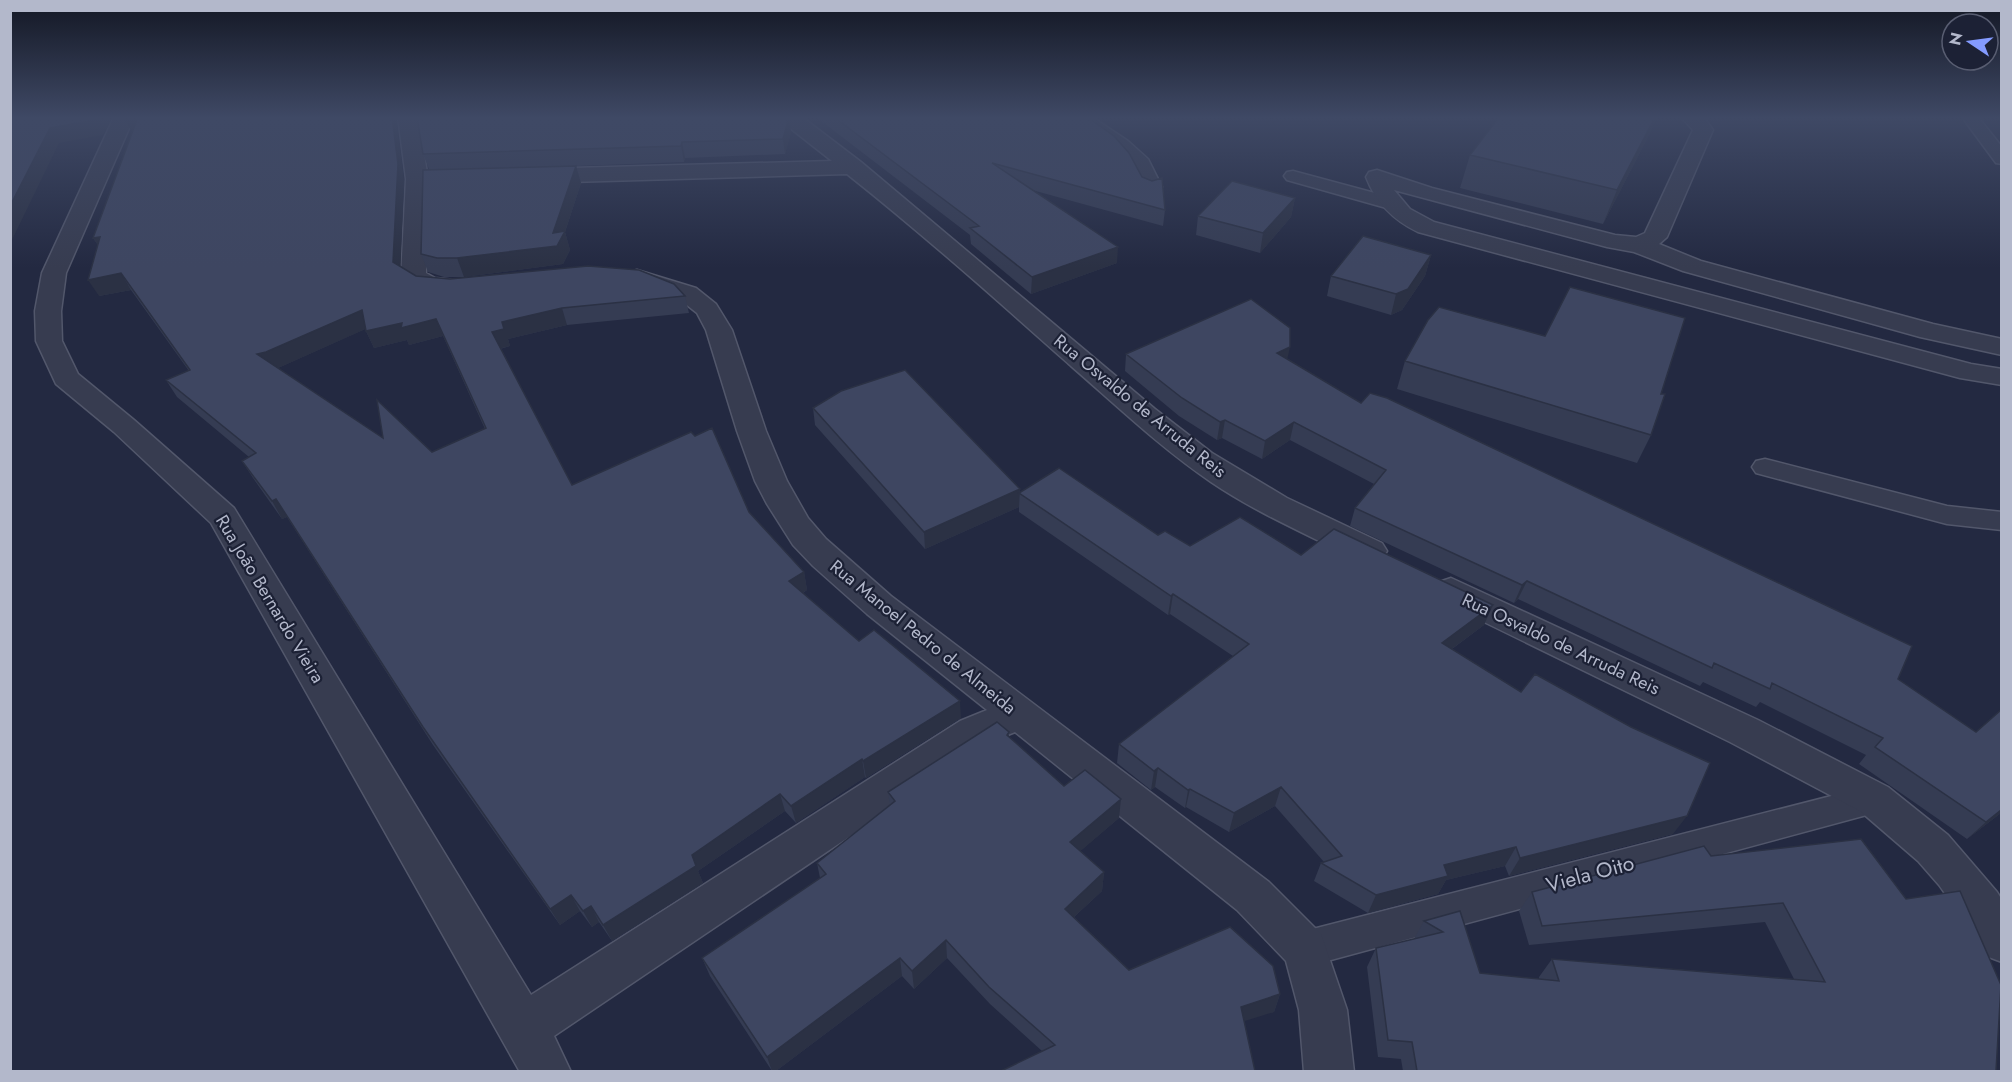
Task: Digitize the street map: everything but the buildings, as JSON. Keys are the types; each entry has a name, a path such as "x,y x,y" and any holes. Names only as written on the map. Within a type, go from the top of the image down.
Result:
{"street":[{"name":"Rua João Bernardo Vieira","path":"101,167 54,273 48,311 49,341 66,378 124,426 223,516 524,1028 547,1071"},
{"path":"425,167 429,179 413,277 431,285 480,283"},
{"path":"511,177 836,167"},
{"name":"Rua Osvaldo de Arruda Reis","path":"854,167 1161,429 1220,473 1270,504 1395,564"},
{"path":"1142,167 1151,187"},
{"path":"1639,245 1655,237 1686,167"},
{"path":"2001,347 1929,331 1703,269 1639,245 1615,242 1424,193 1377,177 1382,193 1390,203 1412,221 1443,233 1970,372 2001,377"},
{"name":"Rua Manoel Pedro de Almeida","path":"605,272 645,278 687,293 707,309 719,330 766,471 797,526 827,559 879,605 1253,896 1305,949 1323,1010 1329,1071"},
{"name":"Rua Osvaldo de Arruda Reis","path":"1426,579 1744,731 1874,799 1933,848 1981,907 2001,941"},
{"path":"524,1028 974,732 1019,714"}],"lane":[{"path":"1293,176 1390,203"},
{"path":"1765,467 1947,515 2001,520"},
{"name":"Viela Oito","path":"1305,949 1874,799"}]}
